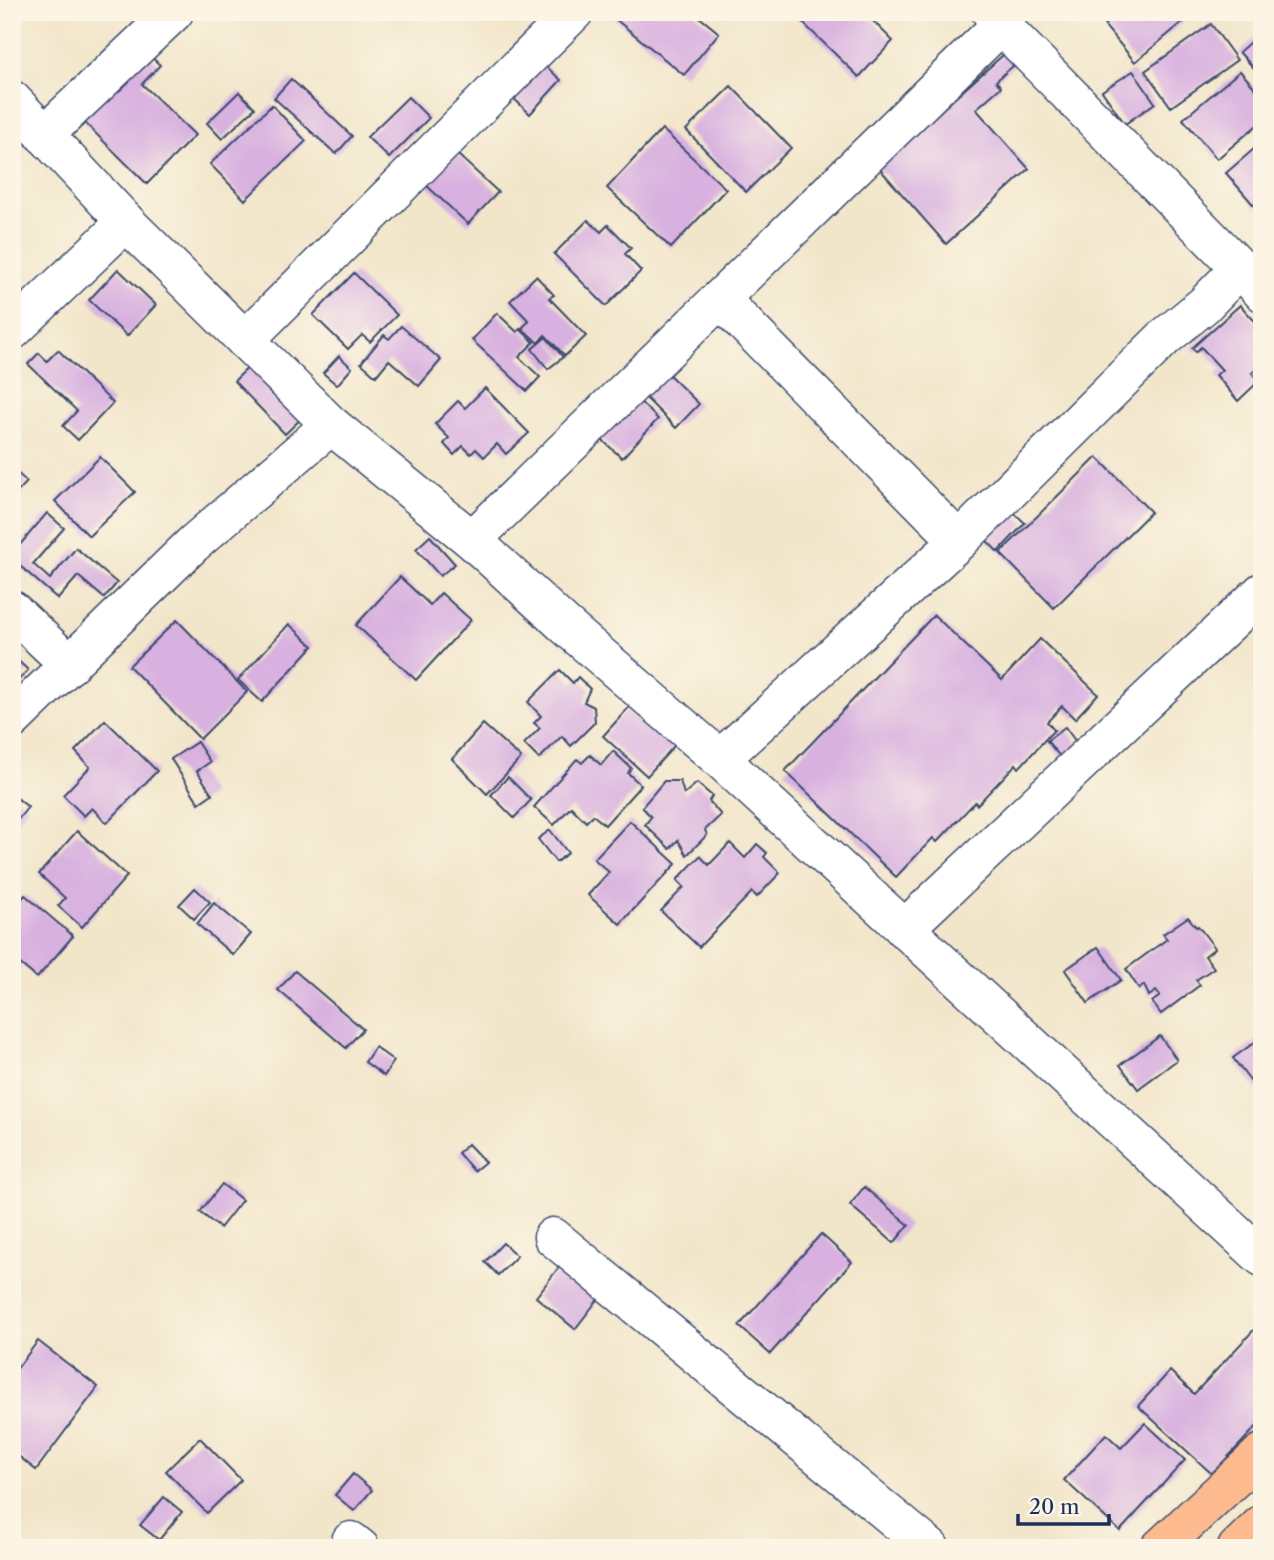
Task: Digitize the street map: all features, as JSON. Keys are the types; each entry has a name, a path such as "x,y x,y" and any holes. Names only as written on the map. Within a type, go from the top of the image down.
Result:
{"main road":[{"path":"1160,1548 1262,1453"},
{"path":"1237,1548 1262,1524"}],"street":[{"path":"44,135 174,12"},
{"path":"245,340 574,12"},
{"path":"472,540 720,299 996,19 1251,280 1204,304 1165,337 959,541 720,759"},
{"path":"12,100 126,222 331,425 472,540 566,626 720,759 1262,1257"},
{"path":"12,331 126,222"},
{"path":"720,299 959,541"},
{"path":"12,720 193,544 331,425"},
{"path":"904,929 1262,592"},
{"path":"12,610 70,665"},
{"path":"553,1237 930,1548"}],"building":[{"path":"618,12 693,12 719,33 684,75 614,18"},
{"path":"811,12 864,12 893,41 859,77 802,22"},
{"path":"1120,12 1195,12 1135,62 1104,25"},
{"path":"1211,24 1237,60 1171,107 1145,71"},
{"path":"1262,31 1262,77 1239,52"},
{"path":"1012,47 1022,58 996,81 1001,87 976,109 1029,169 946,244 878,167"},
{"path":"146,52 160,65 142,84 195,135 147,184 82,120"},
{"path":"539,60 561,80 530,114 508,93"},
{"path":"1133,71 1155,103 1125,124 1102,91"},
{"path":"1240,71 1262,96 1262,121 1217,159 1183,119"},
{"path":"291,79 352,136 336,154 274,98"},
{"path":"731,86 791,148 746,192 686,130"},
{"path":"239,92 255,108 222,139 207,123"},
{"path":"408,97 429,118 389,158 367,137"},
{"path":"272,105 306,141 245,200 210,164"},
{"path":"662,129 726,189 671,248 607,188"},
{"path":"1262,142 1262,204 1257,209 1226,173"},
{"path":"456,153 498,192 468,224 426,185"},
{"path":"588,220 601,232 608,225 631,248 625,254 641,271 606,306 554,254"},
{"path":"118,269 156,305 127,336 89,300"},
{"path":"354,273 397,315 370,342 362,335 348,349 313,315"},
{"path":"536,276 554,295 549,298 586,336 565,356 545,335 538,343 522,328 529,321 510,301"},
{"path":"1240,305 1262,329 1262,352 1256,357 1262,365 1252,373 1259,381 1238,401 1216,375 1222,370 1201,347 1196,352 1192,348"},
{"path":"497,313 517,332 520,329 534,342 519,357 540,377 527,391 472,340"},
{"path":"401,326 441,360 419,386 389,360 376,376 361,363 384,335 389,339"},
{"path":"546,337 563,357 548,369 532,349"},
{"path":"58,350 113,403 78,440 63,426 77,411 28,364 39,353 47,361"},
{"path":"339,356 352,368 337,385 323,373"},
{"path":"255,361 306,414 285,434 234,381"},
{"path":"660,366 699,404 676,428 637,389"},
{"path":"485,388 529,433 506,454 497,444 484,457 476,449 471,454 463,446 454,455 444,444 449,438 435,424 458,401 465,408"},
{"path":"636,398 658,419 622,458 600,438"},
{"path":"100,457 135,492 89,536 55,501"},
{"path":"1097,457 1151,512 1054,608 1000,553"},
{"path":"12,468 27,482 12,498"},
{"path":"1010,509 1025,523 998,552 983,537"},
{"path":"47,513 64,528 33,564 50,579 76,548 117,583 104,598 78,576 58,599 12,559 12,554"},
{"path":"430,536 455,564 440,576 416,549"},
{"path":"400,577 430,605 441,593 471,620 416,680 356,625"},
{"path":"934,615 1002,680 1040,639 1098,694 1075,719 1062,706 1047,722 1054,730 1019,768 1016,764 977,805 975,802 937,842 933,838 896,877 785,771"},
{"path":"177,620 247,692 200,739 129,666"},
{"path":"289,624 313,646 262,702 238,680"},
{"path":"12,655 28,670 12,687"},
{"path":"560,670 573,683 578,677 590,689 584,702 594,707 595,722 571,746 562,736 539,759 524,744 540,728 534,723 541,716 528,702"},
{"path":"631,705 675,745 647,776 603,736"},
{"path":"105,720 157,771 107,823 92,808 84,816 63,795 90,767 75,751"},
{"path":"483,724 521,758 487,794 452,759"},
{"path":"1065,727 1079,746 1062,759 1047,741"},
{"path":"197,742 210,762 197,771 212,794 199,803 171,759"},
{"path":"613,751 631,768 628,773 641,785 605,825 593,815 586,822 571,807 554,825 534,807 577,759 582,763 590,755 601,765"},
{"path":"508,777 531,800 514,818 491,795"},
{"path":"664,781 680,781 684,794 697,783 712,796 709,801 721,815 705,830 707,835 687,855 678,840 670,849 645,825 651,817 642,807"},
{"path":"12,794 28,807 12,827"},
{"path":"630,821 676,864 620,924 588,895 609,872 594,859"},
{"path":"550,830 568,853 556,862 538,839"},
{"path":"77,831 127,876 82,927 58,906 65,898 39,874"},
{"path":"730,843 745,858 757,844 767,853 764,857 780,873 757,897 752,892 699,947 661,911 684,887 677,880 700,856 709,865"},
{"path":"195,888 210,902 194,919 179,905"},
{"path":"25,895 73,936 37,978 12,957 12,910"},
{"path":"214,903 251,934 233,955 197,924"},
{"path":"1188,917 1215,948 1205,956 1214,968 1196,980 1200,985 1161,1014 1152,1002 1160,996 1156,991 1149,996 1144,985 1139,989 1126,969 1167,939 1163,934"},
{"path":"1098,947 1121,980 1088,1003 1065,970"},
{"path":"295,971 363,1029 346,1048 278,990"},
{"path":"1160,1036 1177,1060 1138,1089 1120,1065"},
{"path":"1262,1037 1262,1097 1233,1058"},
{"path":"375,1047 394,1061 384,1076 365,1062"},
{"path":"468,1144 485,1162 474,1171 458,1153"},
{"path":"222,1184 242,1200 220,1228 200,1212"},
{"path":"864,1187 909,1225 894,1243 850,1205"},
{"path":"821,1234 852,1262 770,1354 739,1326"},
{"path":"503,1243 517,1256 498,1275 485,1262"},
{"path":"563,1262 603,1293 575,1329 536,1297"},
{"path":"1262,1321 1262,1421 1212,1474 1138,1406 1170,1371 1194,1394"},
{"path":"38,1341 98,1387 36,1470 12,1451 12,1375"},
{"path":"1145,1423 1185,1460 1120,1531 1064,1480 1106,1434 1121,1448"},
{"path":"200,1438 241,1480 207,1513 166,1471"},
{"path":"353,1474 372,1490 354,1511 335,1495"},
{"path":"164,1497 182,1512 159,1540 140,1525"}]}
